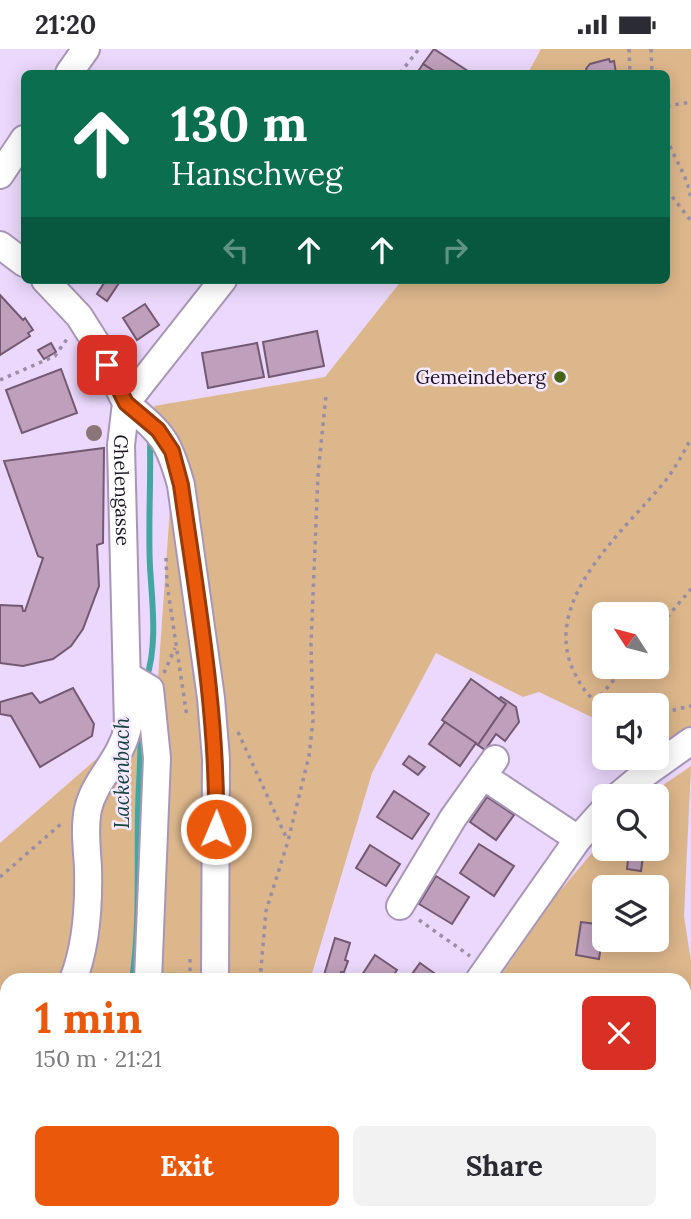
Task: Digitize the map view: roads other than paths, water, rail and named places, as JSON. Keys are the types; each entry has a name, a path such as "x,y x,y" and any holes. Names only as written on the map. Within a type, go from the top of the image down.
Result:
{"street":[{"path":"71,70 86,49"},
{"path":"0,175 21,144"},
{"path":"0,245 21,261"},
{"path":"49,284 79,316 143,417 172,451 181,485 211,698 216,770 215,973"},
{"path":"143,417 221,284"},
{"name":"Ghelengasse","path":"75,973 87,916 88,809 96,790 125,744 139,682 121,445 143,417"},
{"path":"139,682 157,758 148,973"},
{"path":"632,784 691,741"},
{"path":"400,906 453,818 489,768 578,839"},
{"path":"475,968 592,823"}],"waterway":[{"name":"Lackenbach","path":"146,679 153,638 149,552 150,443"},
{"name":"Lackenbach","path":"133,973 137,919 140,723"}],"place":[{"name":"Gemeindeberg","path":"560,377"}]}
